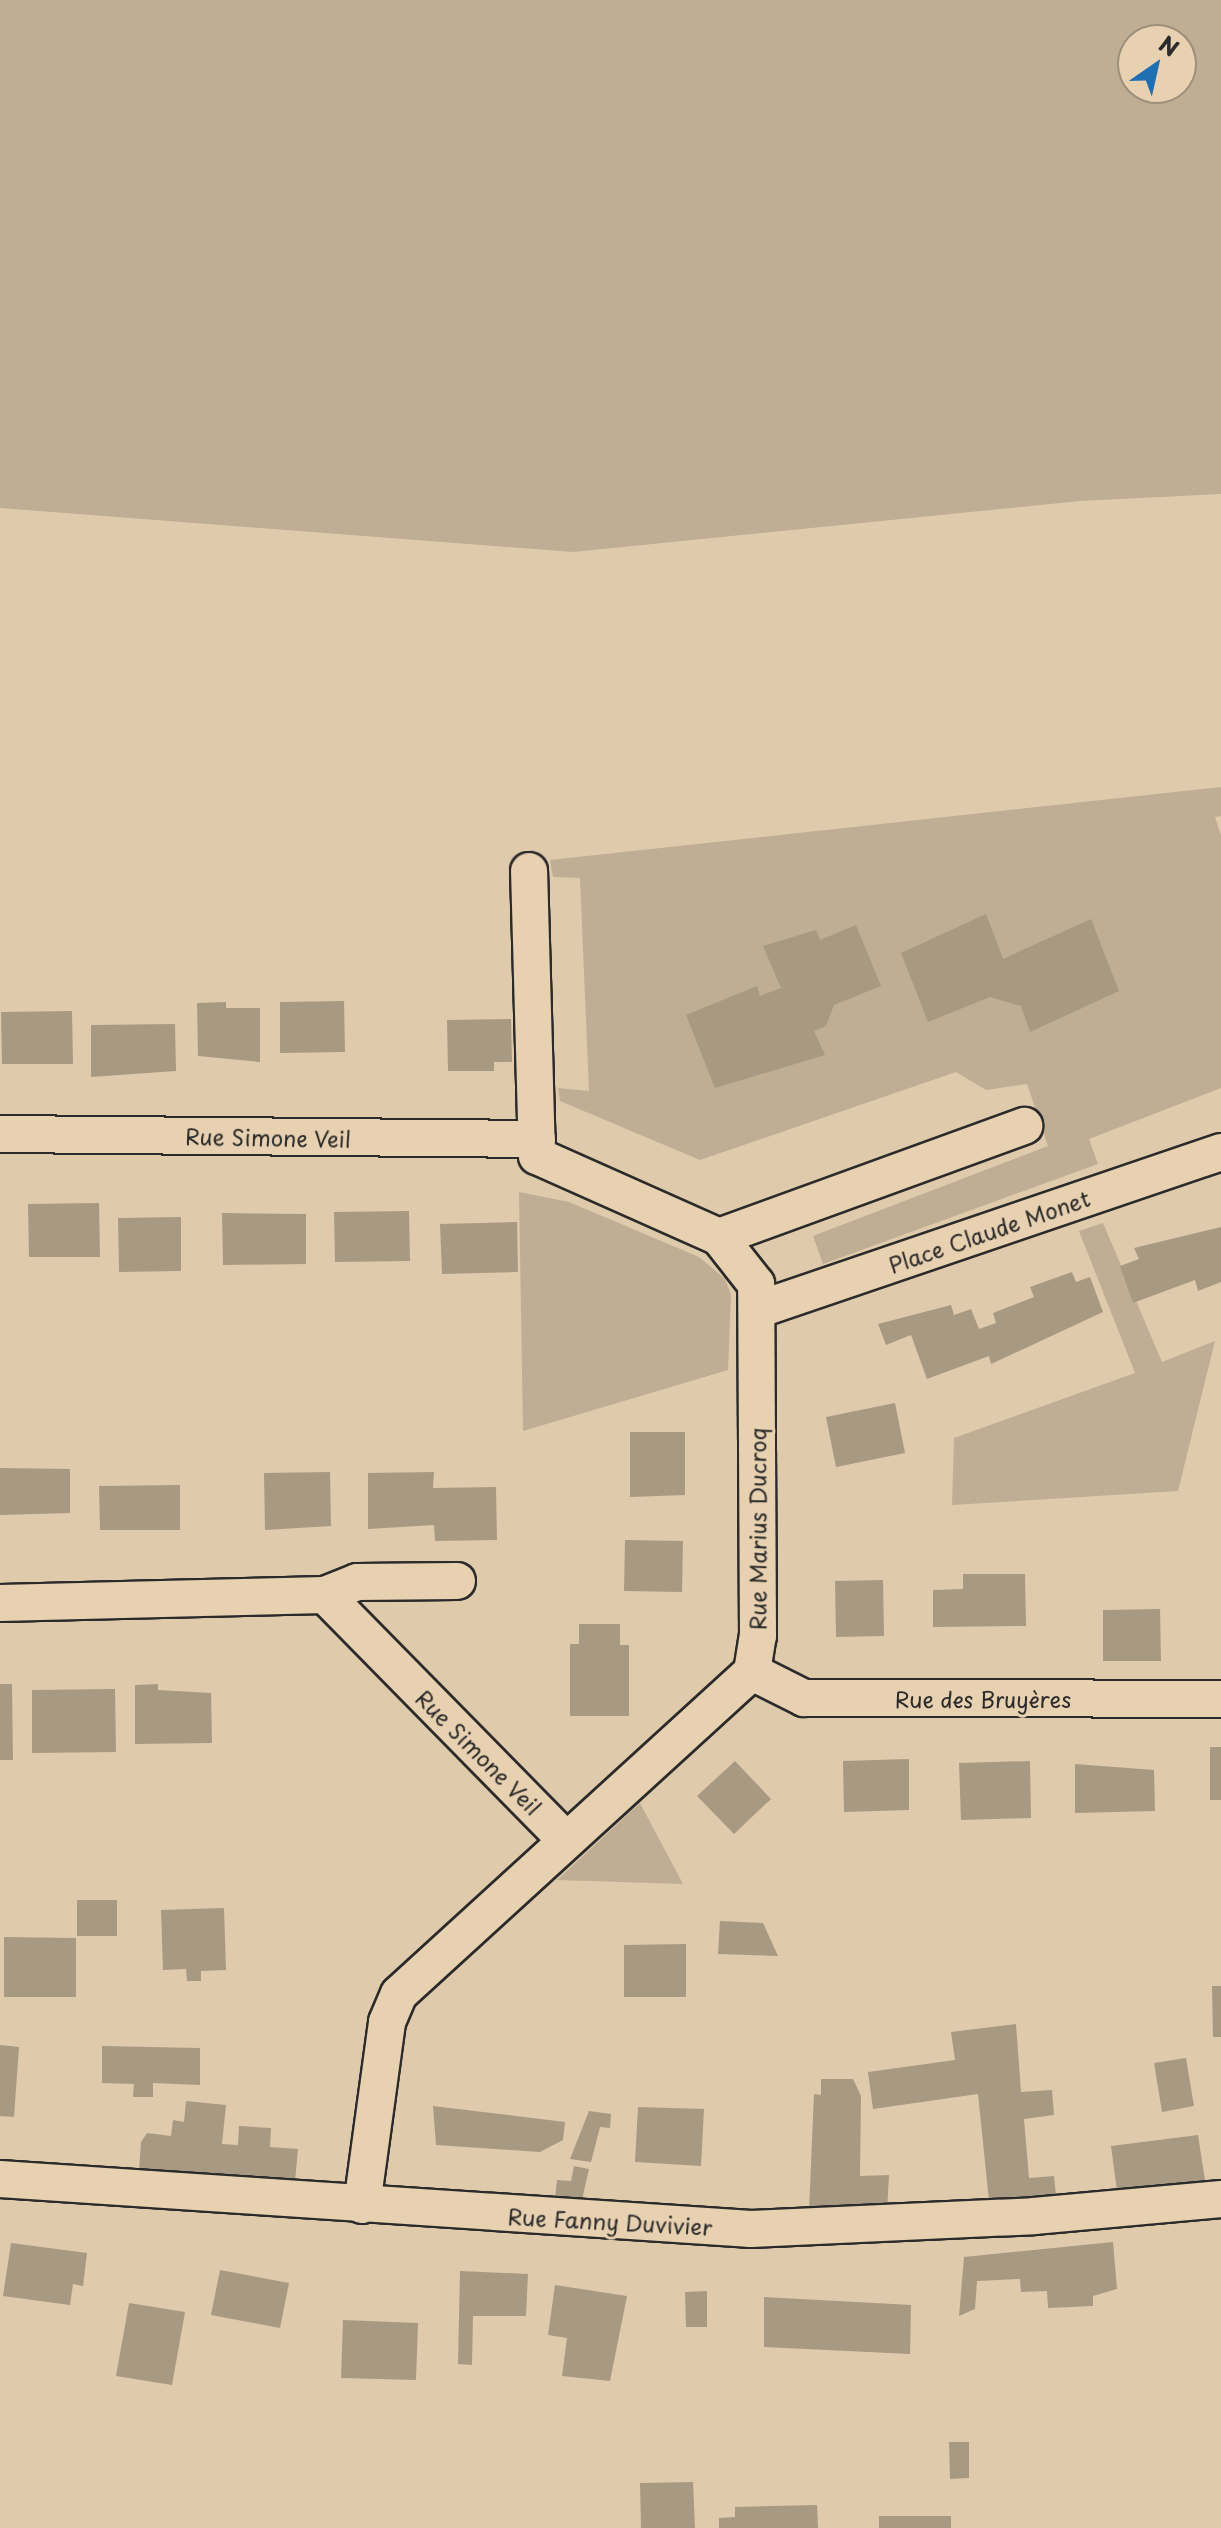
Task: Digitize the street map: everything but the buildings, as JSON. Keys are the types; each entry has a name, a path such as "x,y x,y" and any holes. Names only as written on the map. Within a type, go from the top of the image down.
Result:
{"street":[{"path":"529,871 537,1139"},
{"path":"719,1237 1024,1126"},
{"name":"Rue Simone Veil","path":"0,1134 537,1139"},
{"name":"Rue Marius Ducroq","path":"537,1139 537,1156 719,1237 756,1284 758,1636 752,1672"},
{"name":"Place Claude Monet","path":"757,1310 1221,1152"},
{"path":"0,1603 325,1595 357,1582 457,1581"},
{"name":"Rue Simone Veil","path":"325,1595 566,1840"},
{"path":"362,2205 387,2022 399,1994 752,1672"},
{"name":"Rue des Bruyères","path":"752,1672 804,1698 1221,1699"},
{"name":"Rue Fanny Duvivier","path":"0,2179 751,2229 1221,2199"}],"shaded area":[{"path":"0,0 1221,0 1221,494 1080,501 573,552 0,508"},
{"path":"1221,787 1221,816 1215,817 1221,835 1221,1088 1089,1139 1098,1164 823,1264 813,1236 1048,1146 1027,1084 986,1090 956,1072 700,1160 560,1101 558,1088 589,1091 580,878 553,877 550,860"},
{"path":"519,1192 569,1202 699,1257 725,1279 731,1295 728,1370 523,1431"},
{"path":"1103,1223 1162,1362 1215,1341 1178,1491 952,1505 954,1438 1135,1373 1079,1231"},
{"path":"640,1803 683,1884 557,1880"}]}
